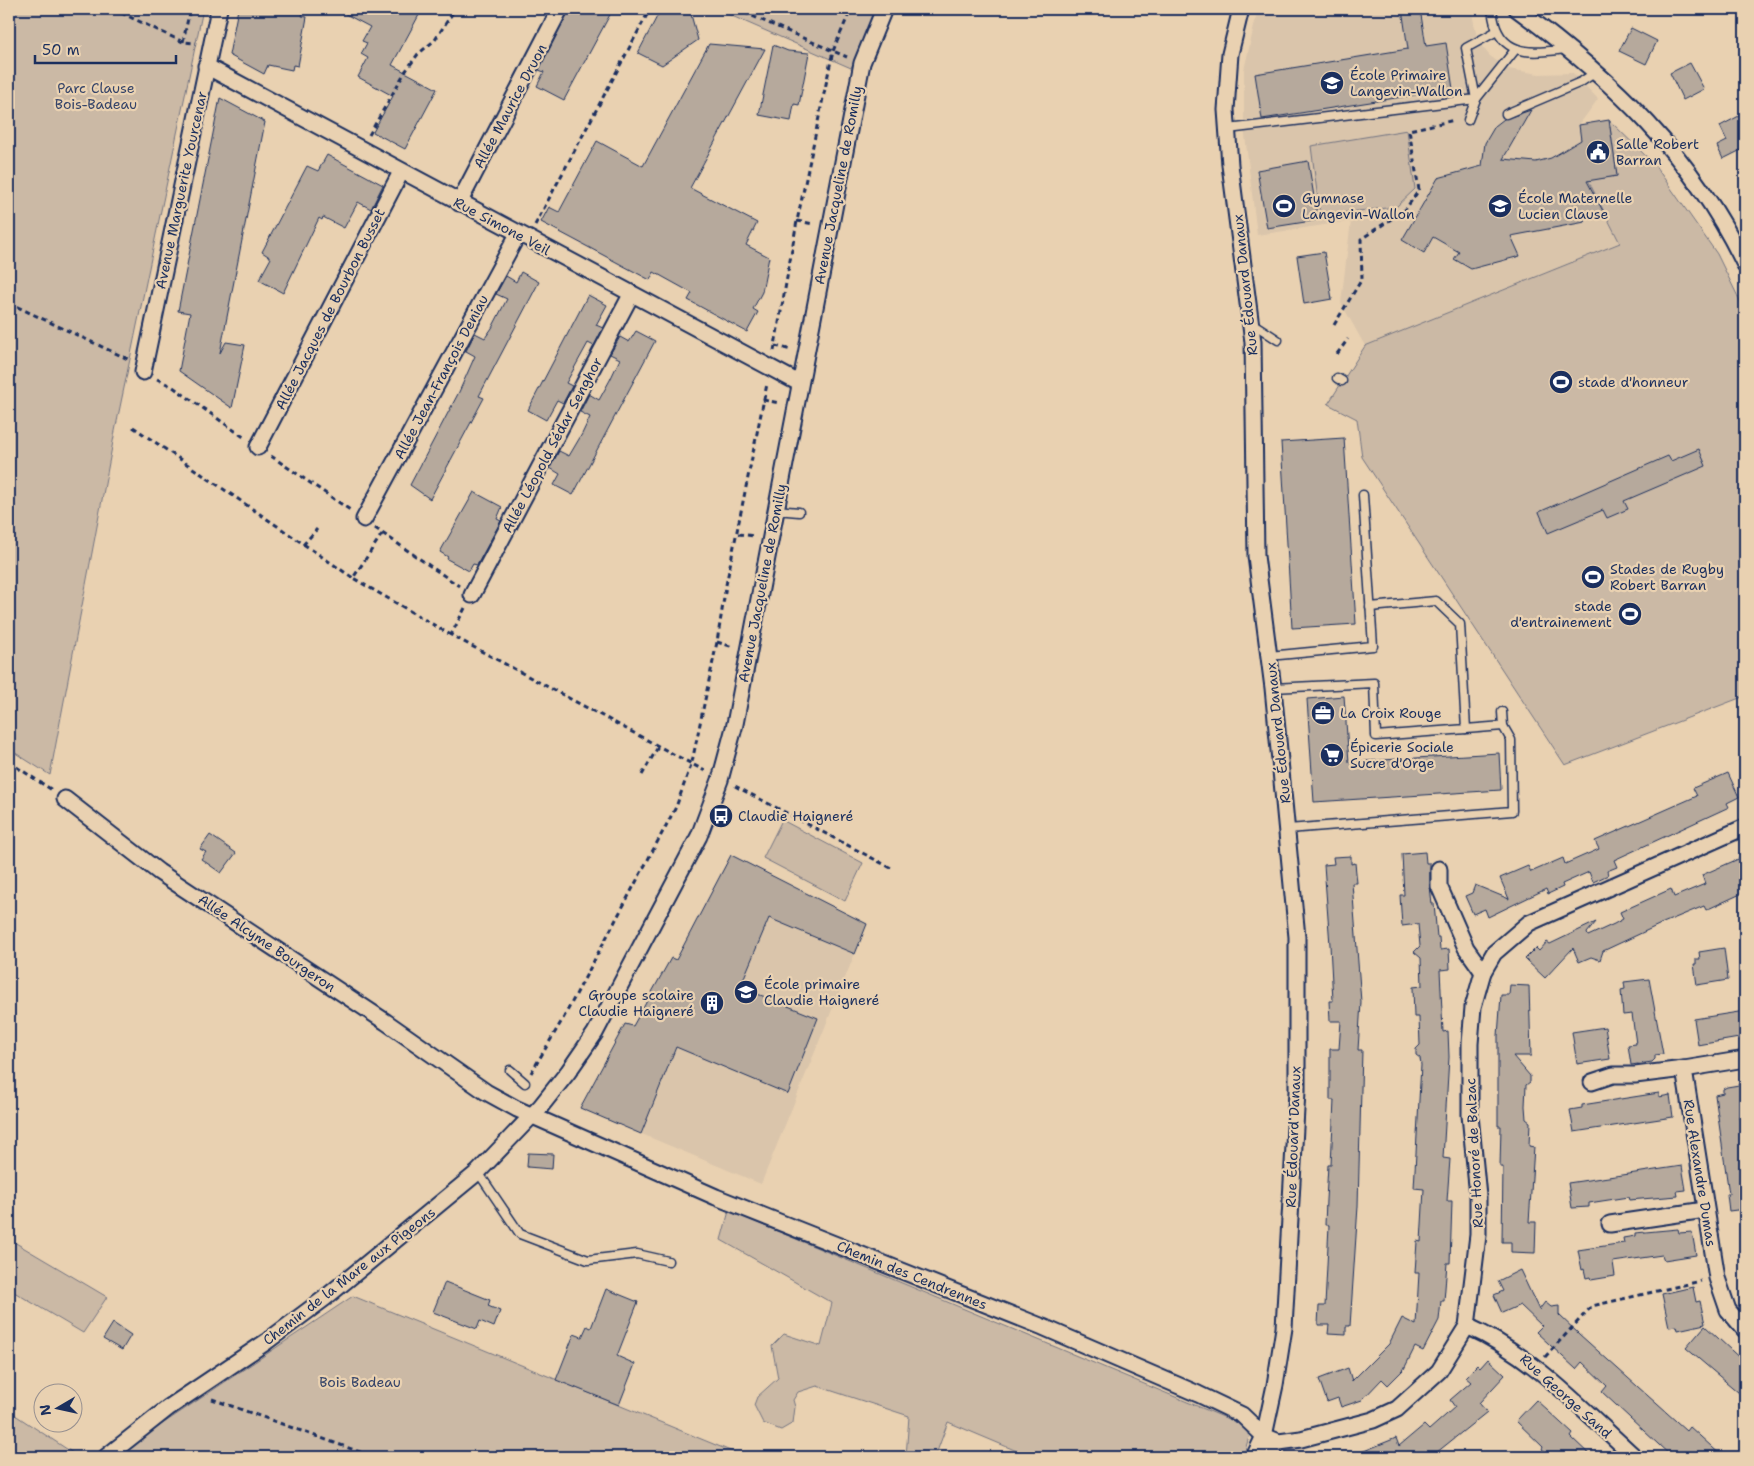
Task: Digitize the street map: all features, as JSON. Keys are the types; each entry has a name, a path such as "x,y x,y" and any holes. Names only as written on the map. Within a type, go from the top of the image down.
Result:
{"street":[{"name":"Avenue Marguerite Yourcenar","path":"144,369 218,9"},
{"name":"Allée Maurice Druon","path":"459,202 560,9"},
{"name":"Avenue Jacqueline de Romilly","path":"531,1115 568,1072 595,1033 699,836 720,780 735,724 862,63 884,9"},
{"name":"Rue Édouard Danaux","path":"1241,9 1230,54 1226,110 1230,165 1252,323 1256,556 1273,688 1297,937 1297,1091 1284,1328 1275,1386 1264,1436 1254,1457"},
{"path":"1517,9 1596,72 1632,105 1668,144 1712,205 1745,265"},
{"name":"Rue Simone Veil","path":"206,66 401,172 799,383"},
{"name":"Allée Jacques de Bourbon Busset","path":"258,447 401,172"},
{"name":"Allée Jean-François Deniau","path":"364,519 523,237"},
{"name":"Allée Léopold Sédar Senghor","path":"472,595 632,294"},
{"name":"Allée Alcyme Bourgeron","path":"65,798 159,872 386,1022 486,1092 531,1115"},
{"name":"Rue Honoré de Balzac","path":"1264,1436 1279,1442 1301,1439 1373,1420 1397,1409 1439,1372 1467,1326 1478,1234 1478,1196 1470,1115 1470,1044 1473,1007 1483,972 1494,953 1529,924 1745,828"},
{"path":"1439,869 1438,886 1466,948 1483,972"},
{"path":"1592,1082 1613,1075 1635,1075 1745,1059"},
{"name":"Rue Alexandre Dumas","path":"1684,1069 1716,1278 1728,1310 1745,1330"},
{"name":"Chemin de la Mare aux Pigeons","path":"106,1457 168,1408 325,1298 478,1172 531,1115"},
{"name":"Chemin des Cendrennes","path":"531,1115 716,1197 1043,1327 1198,1394 1242,1415 1264,1436 1274,1457"},
{"path":"1610,1224 1705,1210"},
{"name":"Rue George Sand","path":"1467,1326 1493,1337 1536,1367 1635,1457"}],"lane":[{"path":"1492,9 1497,31 1515,50 1546,52 1569,49"},
{"path":"1476,99 1465,44 1497,31"},
{"path":"1468,120 1476,99 1515,50"},
{"path":"1506,114 1581,82 1596,72"},
{"path":"1228,129 1476,99"},
{"path":"1252,323 1278,340"},
{"path":"1269,656 1373,646 1363,495"},
{"path":"776,510 800,512"},
{"path":"1370,607 1436,601 1460,624 1466,729"},
{"path":"1273,688 1374,683 1376,736 1503,726"},
{"path":"1288,829 1512,811 1511,740 1503,726 1502,712"},
{"path":"510,1070 525,1083"},
{"path":"478,1172 520,1234 588,1260 637,1254 668,1261"}],"path":[{"path":"113,9 183,42 190,9"},
{"path":"362,150 405,72 418,54 435,40 456,9"},
{"path":"523,237 650,9"},
{"path":"736,9 862,63"},
{"path":"748,14 750,9"},
{"path":"525,1083 564,1017 654,850 676,807 692,762 717,642 726,585 770,368 797,221 833,51 850,9"},
{"path":"1334,325 1362,278 1361,239 1405,210 1419,190 1410,130 1461,118 1476,99"},
{"path":"9,303 121,357 173,387 472,595 451,635"},
{"path":"1338,354 1348,339"},
{"path":"132,427 353,578 451,635 658,747 692,762 720,780 893,869"},
{"path":"303,545 317,529"},
{"path":"353,578 382,534"},
{"path":"642,775 658,747"},
{"path":"9,762 65,798"},
{"path":"1536,1367 1592,1306 1716,1278"},
{"path":"193,1392 374,1457"}],"shaded area":[{"path":"1258,9 1471,9 1478,42 1490,56 1508,69 1539,74 1573,73 1598,99 1579,125 1588,181 1620,243 1365,346 1341,303 1351,221 1257,235 1244,127 1244,70"},
{"name":"École primaire Claudie Haigneré","path":"731,855 867,924 761,1184 580,1108 625,1024 633,1026 671,958 676,959"}],"green space":[{"name":"Parc Clause Bois-Badeau","path":"9,9 203,9 115,431 50,775 9,749"},
{"path":"716,9 876,9 851,68"},
{"name":"Stades de Rugby Robert Barran","path":"1609,120 1654,164 1717,254 1745,311 1745,696 1565,765 1362,457 1357,419 1328,404 1365,346 1620,243 1588,180 1617,176"},
{"path":"1407,130 1415,189 1396,207 1320,215 1311,146"},
{"path":"782,820 863,863 845,901 763,858"},
{"path":"729,1211 1245,1426 1249,1437 1243,1457 1031,1457 948,1422 935,1457 906,1457 909,1416 817,1386 798,1392 793,1400 795,1407 793,1423 781,1430 763,1423 754,1405 757,1397 778,1378 772,1346 784,1334 821,1346 832,1303 721,1240"},
{"path":"9,1239 107,1297 83,1333 9,1289"},
{"name":"Bois Badeau","path":"353,1296 745,1457 121,1457 134,1443"},
{"path":"9,1411 32,1426 32,1434 44,1434 79,1457 9,1457"}],"building":[{"path":"238,9 279,9 303,13 302,16 307,17 298,66 293,65 292,70 268,65 264,74 229,55"},
{"path":"336,9 409,9 419,15 392,65 437,89 405,149 373,132 393,96 358,77 368,58 361,54 367,43 362,41 370,27"},
{"path":"569,9 613,9 564,100 537,86 544,72 539,70"},
{"path":"661,9 690,11 698,40 662,65 638,53"},
{"path":"1402,9 1420,9 1426,46 1446,43 1453,89 1262,119 1255,74 1408,49"},
{"path":"1631,28 1657,41 1646,64 1619,51"},
{"path":"709,44 765,49 690,188 757,223 746,245 769,257 762,292 753,309 758,312 747,332 688,300 692,293 654,272 650,280 541,222 549,207 559,212 597,141 643,166"},
{"path":"773,45 788,51 809,53 799,105 794,104 791,121 759,115"},
{"path":"1690,63 1704,89 1683,100 1670,73"},
{"path":"220,98 265,122 220,353 226,342 245,345 232,408 179,371 190,313 178,311"},
{"path":"1531,110 1503,159 1536,162 1551,158 1581,140 1579,125 1609,120 1617,176 1587,181 1604,213 1582,217 1585,222 1511,236 1520,256 1471,269 1454,259 1459,252 1433,237 1424,253 1402,240 1438,178 1482,166 1485,143 1495,126 1504,119"},
{"path":"1739,116 1745,130 1745,148 1723,159 1717,146 1727,141 1720,126"},
{"path":"327,155 383,185 371,209 358,202 344,228 323,217 322,220 319,218 283,293 259,280 271,258 262,252 307,166 318,171"},
{"path":"1308,161 1318,220 1267,228 1257,170"},
{"path":"1324,252 1332,299 1304,304 1297,256"},
{"path":"521,272 539,282 479,396 484,398 430,499 410,485 459,392 475,356 466,351 475,333 485,338 507,299 496,294 506,276 516,282"},
{"path":"588,295 607,305 596,325 603,328 594,346 588,343 566,383 572,386 563,403 557,400 546,420 528,410"},
{"path":"636,331 655,341 573,495 554,485 560,474 550,468 559,451 569,456 582,434 590,417 580,412 589,394 599,400 610,380 620,359 610,354 620,337 629,342"},
{"path":"1344,438 1356,624 1292,628 1281,442"},
{"path":"1699,449 1706,466 1624,501 1628,509 1607,518 1603,510 1548,533 1539,512 1668,456 1671,461"},
{"path":"474,492 502,507 497,519 501,521 477,565 473,564 469,571 447,559 448,557 440,552"},
{"path":"1344,696 1349,762 1499,753 1501,790 1314,802 1307,699"},
{"path":"1728,773 1739,797 1727,803 1729,807 1614,860 1617,867 1607,871 1608,875 1593,882 1589,872 1562,884 1563,887 1548,894 1546,889 1488,917 1485,909 1473,914 1465,896 1472,893 1475,885 1509,899 1500,878 1528,866 1531,872 1563,858 1565,864 1599,849 1595,841 1697,796 1693,788"},
{"path":"210,835 236,853 221,873 201,859 206,852 200,849"},
{"path":"1425,852 1426,863 1430,863 1432,904 1434,904 1440,950 1449,949 1450,969 1440,970 1443,1032 1448,1031 1449,1057 1443,1158 1450,1159 1447,1201 1452,1201 1450,1263 1447,1263 1444,1301 1441,1301 1439,1320 1423,1351 1415,1347 1404,1369 1388,1385 1382,1379 1362,1400 1341,1407 1338,1398 1327,1402 1319,1379 1348,1368 1352,1381 1389,1344 1402,1318 1416,1325 1419,1273 1415,1273 1417,1241 1421,1242 1424,1189 1414,1188 1421,1065 1420,1058 1416,1055 1416,1049 1420,1045 1419,1017 1414,1017 1413,987 1422,986 1421,958 1414,952 1420,946 1418,924 1402,926 1400,895 1404,895 1402,854"},
{"name":"Groupe scolaire Claudie Haigneré","path":"731,855 867,924 855,954 769,918 740,987 818,1018 788,1094 676,1047 641,1134 580,1108 625,1024 633,1026 671,958 676,960"},
{"path":"1351,856 1351,864 1355,863 1357,883 1352,883 1361,1002 1358,1050 1362,1050 1358,1206 1350,1326 1346,1326 1346,1335 1328,1334 1329,1325 1318,1325 1319,1306 1325,1306 1329,1225 1325,1225 1328,1165 1331,1165 1334,1100 1330,1100 1330,1049 1339,1049 1341,1021 1330,1021 1329,1001 1333,1001 1324,865 1334,864 1333,857"},
{"path":"1745,856 1745,892 1706,910 1704,906 1663,923 1603,951 1600,960 1591,957 1579,962 1573,948 1545,978 1525,959 1536,948 1539,951 1547,942 1550,944 1596,922 1587,933 1588,936 1614,924 1623,919 1620,912 1671,889 1674,897 1705,884 1702,875"},
{"path":"1724,948 1728,980 1697,985 1694,964 1696,964 1696,959 1700,959 1699,952"},
{"path":"1649,979 1663,1054 1655,1055 1655,1059 1652,1062 1631,1065 1628,1045 1636,1044 1632,1014 1623,1015 1621,990 1625,989 1624,982"},
{"path":"1510,985 1529,986 1531,1056 1513,1056 1530,1076 1530,1082 1526,1085 1525,1106 1526,1119 1530,1122 1529,1146 1534,1147 1529,1222 1536,1222 1535,1253 1511,1252 1511,1242 1502,1242 1503,1167 1500,1167 1501,1126 1498,1126 1498,1036 1501,995 1509,995"},
{"path":"1745,1011 1745,1037 1698,1045 1694,1019"},
{"path":"1605,1027 1610,1059 1577,1064 1572,1032"},
{"path":"1745,1084 1745,1104 1742,1104 1744,1115 1739,1116 1743,1151 1745,1151 1745,1209 1729,1211 1727,1194 1729,1194 1715,1095 1723,1093 1723,1089 1727,1087"},
{"path":"1659,1093 1659,1097 1670,1095 1673,1117 1574,1132 1570,1110 1582,1108 1582,1105"},
{"path":"528,1153 553,1154 552,1169 527,1167"},
{"path":"1682,1166 1686,1190 1677,1191 1678,1196 1629,1200 1628,1197 1589,1203 1589,1207 1572,1208 1568,1183"},
{"path":"1678,1229 1679,1233 1692,1232 1696,1255 1664,1260 1662,1255 1613,1262 1615,1276 1591,1280 1590,1277 1586,1278 1584,1269 1582,1270 1578,1250 1624,1243 1623,1238 1635,1236 1635,1233"},
{"path":"1520,1270 1539,1310 1545,1302 1551,1307 1559,1306 1559,1315 1579,1334 1686,1430 1689,1426 1723,1457 1691,1457 1684,1451 1680,1457 1672,1457 1602,1392 1607,1386 1582,1362 1576,1369 1536,1332 1542,1326 1520,1305 1502,1313 1494,1295 1503,1291 1498,1281"},
{"path":"445,1282 490,1300 488,1306 500,1311 494,1327 480,1321 477,1329 433,1312"},
{"path":"1693,1287 1696,1302 1700,1301 1705,1324 1678,1330 1677,1326 1669,1327 1662,1294"},
{"path":"606,1289 638,1302 617,1356 635,1364 619,1405 556,1380 574,1334 582,1337 587,1326 591,1328"},
{"path":"113,1323 131,1335 122,1350 103,1339"},
{"path":"1705,1326 1745,1363 1745,1398 1686,1348"},
{"path":"1488,1359 1505,1375 1479,1403 1487,1412 1431,1457 1349,1457 1396,1438 1399,1446 1424,1425 1429,1430 1455,1407 1450,1400 1471,1382 1465,1377 1477,1365 1480,1368"},
{"path":"1536,1400 1573,1434 1571,1437 1592,1457 1551,1457 1542,1449 1543,1447 1516,1421"}],"place":[{"name":"École Primaire Langevin-Wallon","path":"1332,83"},
{"name":"Salle Robert Barran","path":"1598,152"},
{"name":"Gymnase Langevin-Wallon","path":"1284,206"},
{"name":"École Maternelle Lucien Clause","path":"1500,206"},
{"name":"stade d'honneur","path":"1561,382"},
{"name":"Stades de Rugby Robert Barran","path":"1593,577"},
{"name":"stade d'entrainement","path":"1630,614"},
{"name":"La Croix Rouge","path":"1323,713"},
{"name":"Épicerie Sociale Sucre d'Orge","path":"1332,755"},
{"name":"Claudie Haigneré","path":"721,816"},
{"name":"École primaire Claudie Haigneré","path":"746,992"},
{"name":"Groupe scolaire Claudie Haigneré","path":"712,1003"}]}
